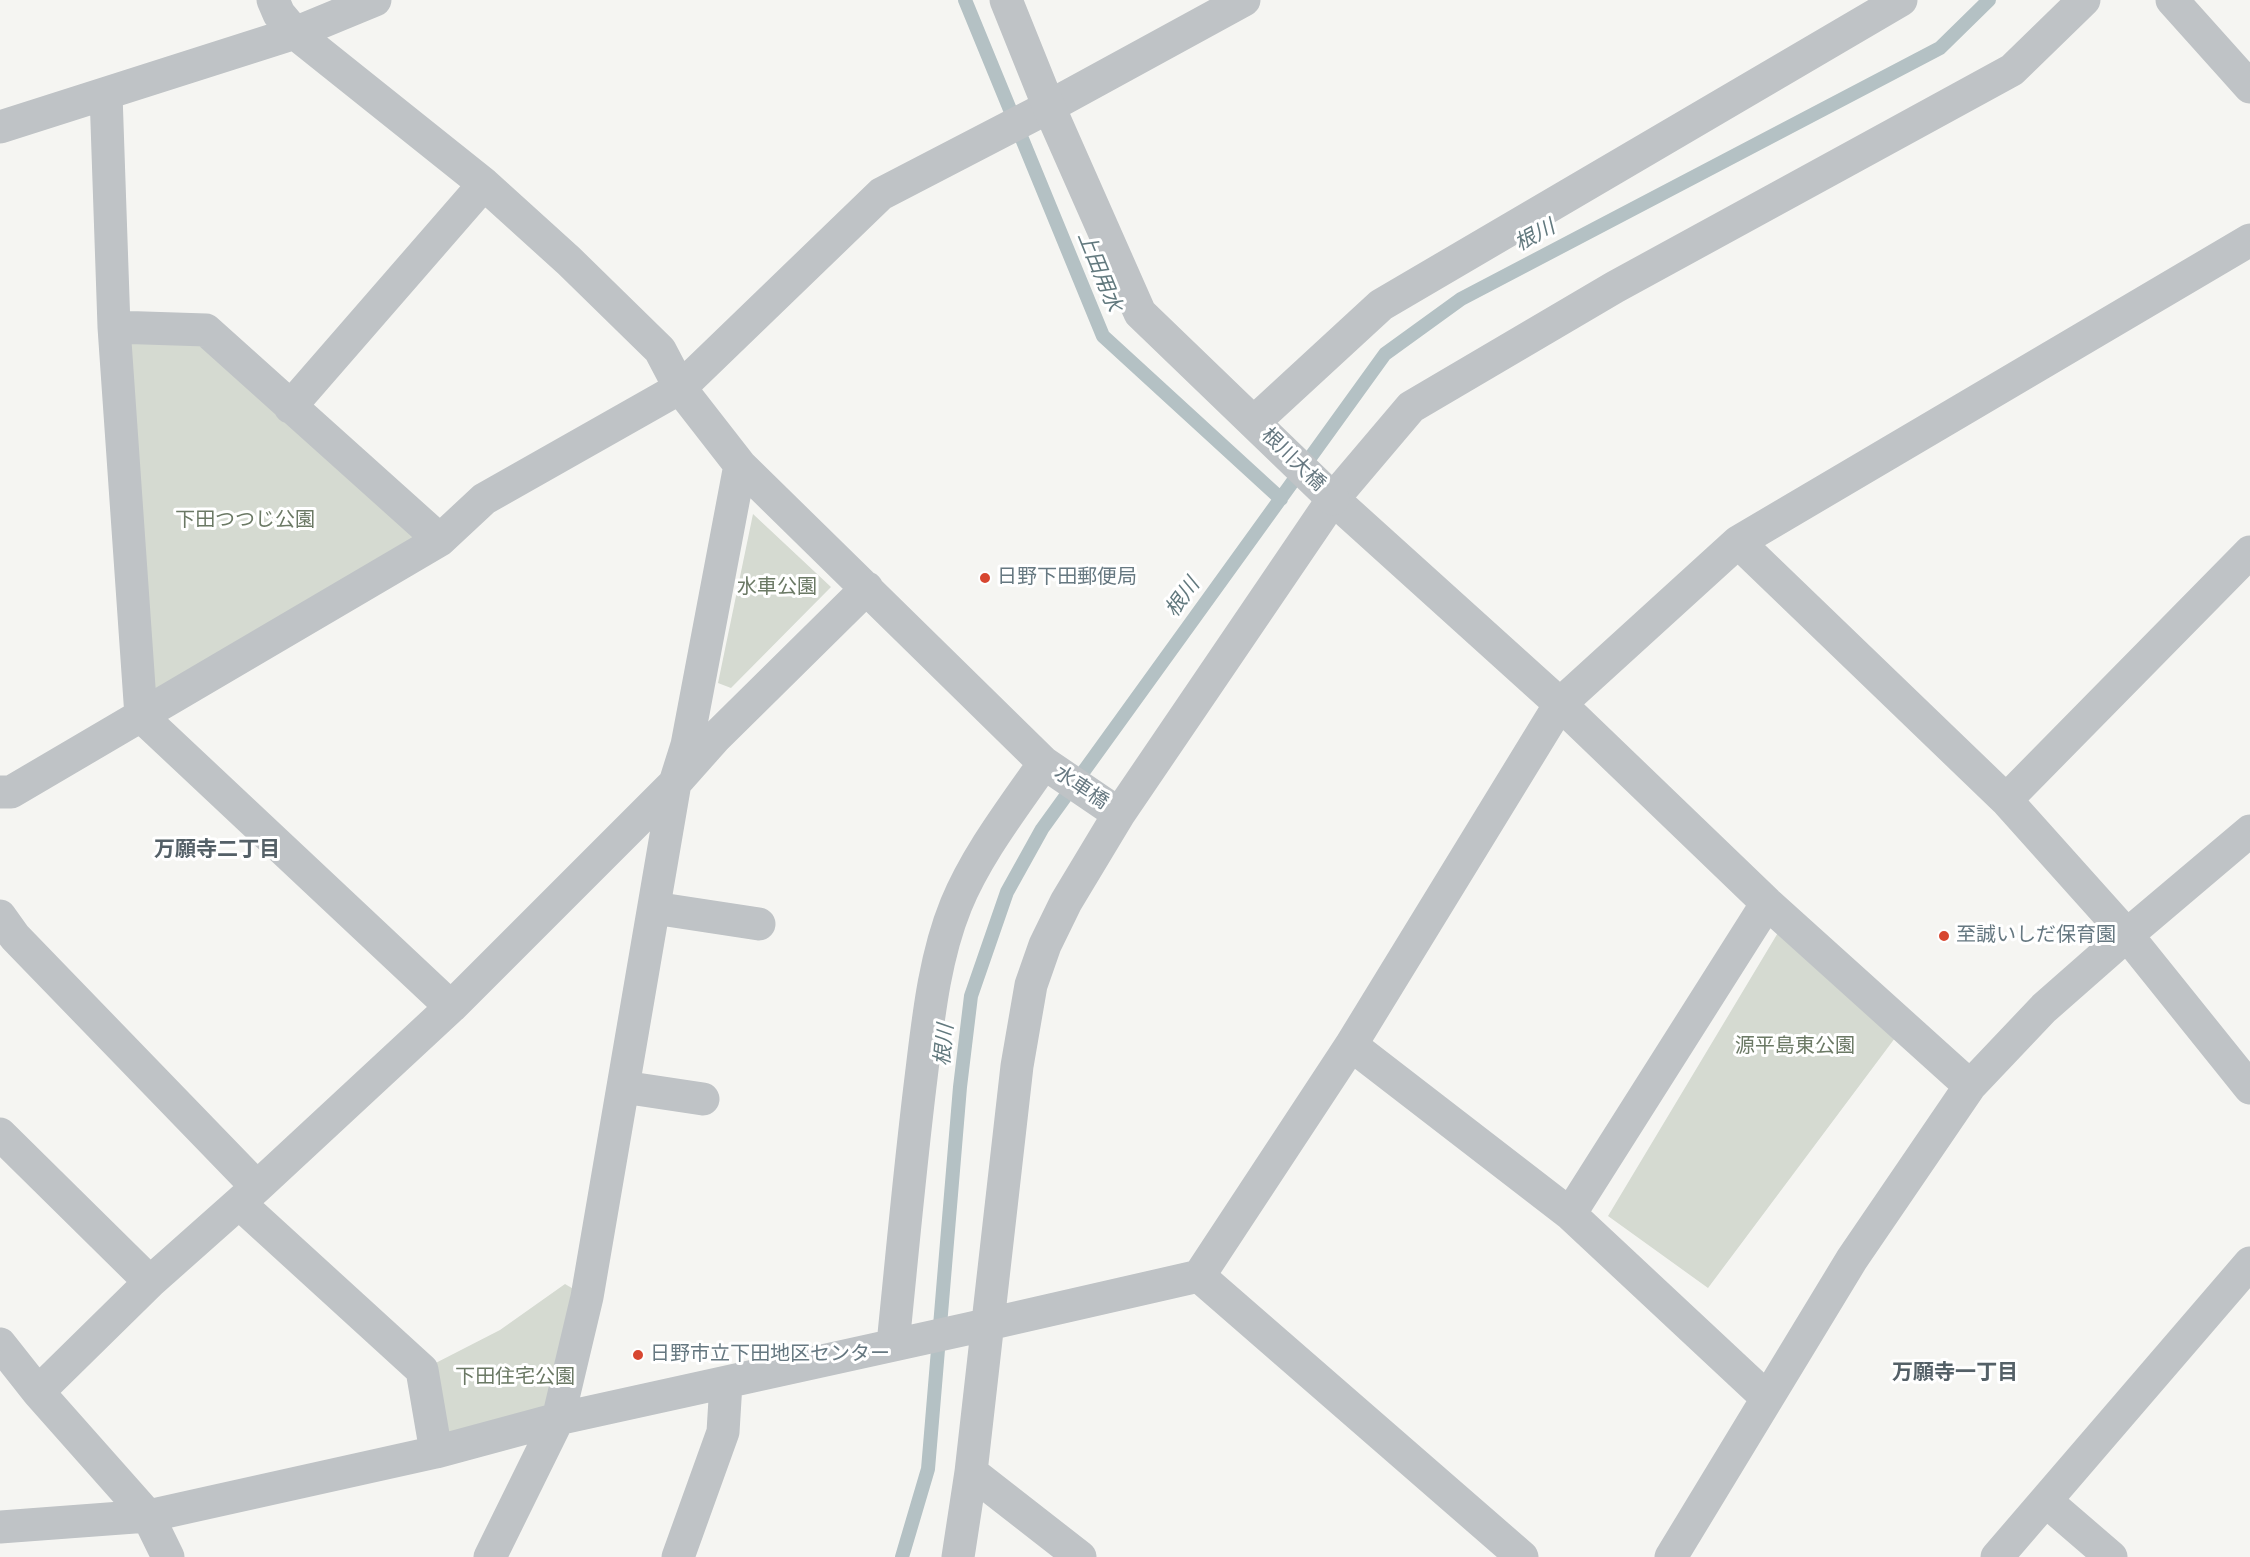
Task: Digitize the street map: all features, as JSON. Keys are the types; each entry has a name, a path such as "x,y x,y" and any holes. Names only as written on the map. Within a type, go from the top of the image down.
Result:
{"street":[{"name":"水車橋","path":"273,0 279,14 295,33 484,184 660,350 680,387 740,465 1044,763 1119,814"},
{"path":"0,127 295,33 375,0"},
{"name":"根川大橋","path":"1006,0 1044,110 1140,313 1333,499 1560,704 1767,903 1970,1086"},
{"path":"0,792 11,792 440,540 484,499 680,387 882,194 1044,110 1244,0"},
{"path":"1254,422 1382,305 1902,0"},
{"path":"958,1557 971,1472 977,1327 1031,985 1045,945 1066,902 1119,814 1333,499 1411,407 1615,287 2012,70 2084,0"},
{"path":"2172,0 2250,87"},
{"path":"106,94 114,327 141,716 451,1007"},
{"path":"290,406 484,184"},
{"path":"0,1527 148,1516 436,1452 558,1419 1199,1276 1351,1045 1560,704 1738,542 2250,240"},
{"path":"114,327 206,330 440,540"},
{"path":"490,1557 558,1419 586,1297 675,783 687,745 740,465"},
{"path":"1738,542 2006,800 2127,935 2250,1089"},
{"path":"2006,800 2250,552"},
{"path":"38,1392 150,1282 248,1195 451,1007 675,783 715,738 867,588"},
{"path":"903,1342 918,1101 931,1003 942,951 956,906 971,873 1044,763"},
{"path":"1671,1557 1852,1259 1970,1086 2044,1008 2250,831"},
{"path":"1570,1214 1767,903"},
{"path":"654,908 759,924"},
{"path":"0,916 15,937 248,1195 422,1370 436,1452"},
{"path":"1351,1045 1570,1214 1767,1398"},
{"path":"623,1087 704,1099"},
{"path":"0,1134 150,1282"},
{"path":"1997,1557 2250,1263"},
{"path":"1199,1276 1522,1557"},
{"path":"0,1344 38,1392 148,1516 168,1557"},
{"path":"678,1557 723,1432 726,1383"},
{"path":"971,1472 1080,1557"},
{"path":"2046,1501 2110,1557"}],"green space":[{"name":"下田つつじ公園","path":"114,327 206,330 440,540 141,716"},
{"name":"水車公園","path":"753,514 831,587 731,688 718,683"},
{"name":"源平島東公園","path":"1779,931 1898,1034 1708,1288 1608,1216"},
{"name":"下田住宅公園","path":"565,1284 587,1297 558,1419 436,1452 422,1370 500,1330"}],"waterway":[{"name":"上田用水","path":"965,0 1103,336 1281,499"},
{"name":"根川","path":"902,1557 928,1469 960,1087 971,996 1007,892 1042,829 1385,354 1461,299 1940,48 1989,0"}],"place":[{"name":"日野下田郵便局","path":"985,578"},
{"name":"至誠いしだ保育園","path":"1944,936"},
{"name":"日野市立下田地区センター","path":"638,1355"}],"district":[{"name":"万願寺二丁目","path":"217,850"},
{"name":"万願寺一丁目","path":"1955,1373"}]}
